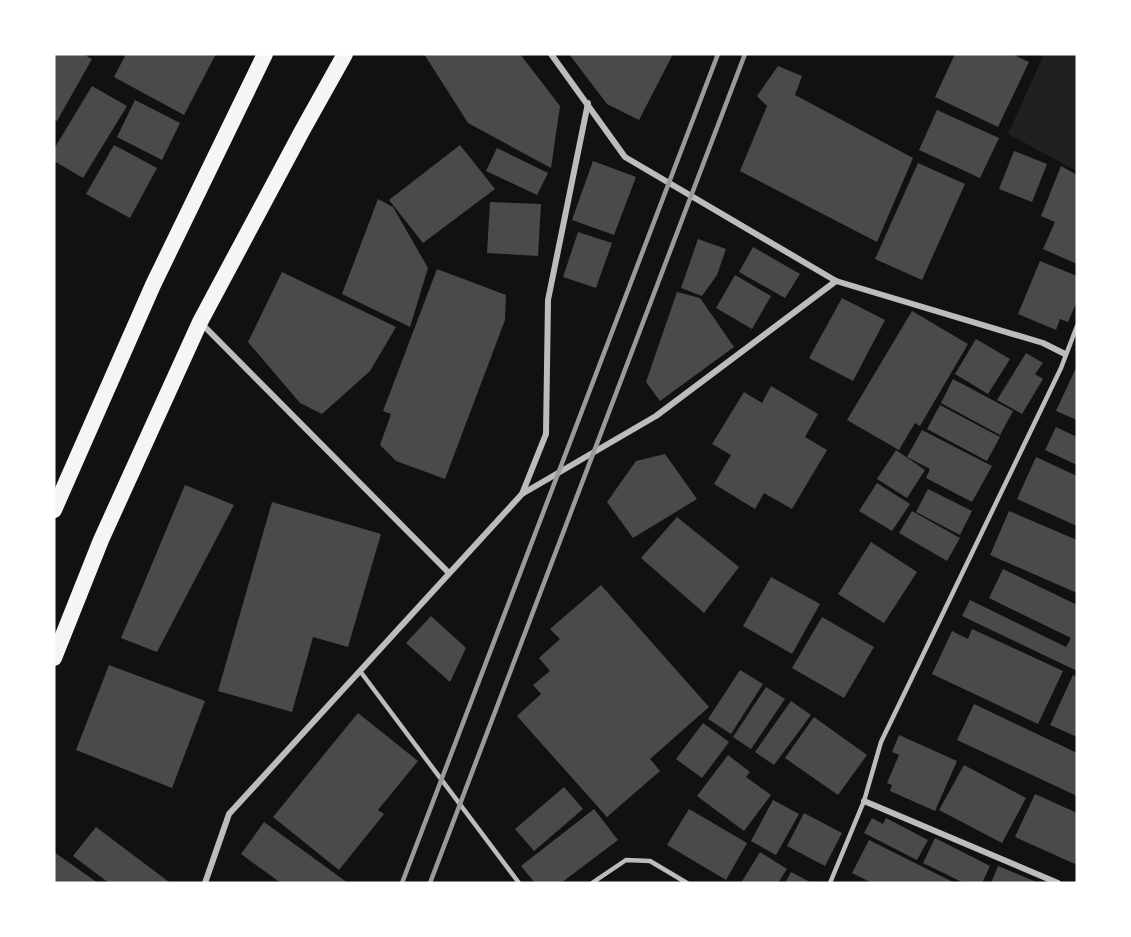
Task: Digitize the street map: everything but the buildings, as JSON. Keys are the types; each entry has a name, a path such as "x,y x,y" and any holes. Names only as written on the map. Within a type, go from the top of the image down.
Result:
{"highway":[{"path":"54,510 153,285 265,54"},
{"path":"54,658 101,540 200,322 345,54"}],"street":[{"path":"551,54 625,157 836,281 1043,343 1065,354"},
{"path":"522,494 546,434 548,300 588,103"},
{"path":"205,883 229,814 522,494 656,416 836,281"},
{"path":"200,322 449,573"},
{"path":"864,801 1058,883"}],"lane":[{"path":"830,883 864,801 881,742 1056,379 1077,326"},
{"path":"360,671 519,883"},
{"path":"592,883 626,860 650,861 687,883"}],"shaded area":[{"path":"1044,54 1077,54 1077,171 1008,134"}],"railway":[{"path":"402,883 718,54"},
{"path":"430,883 745,54"}]}
